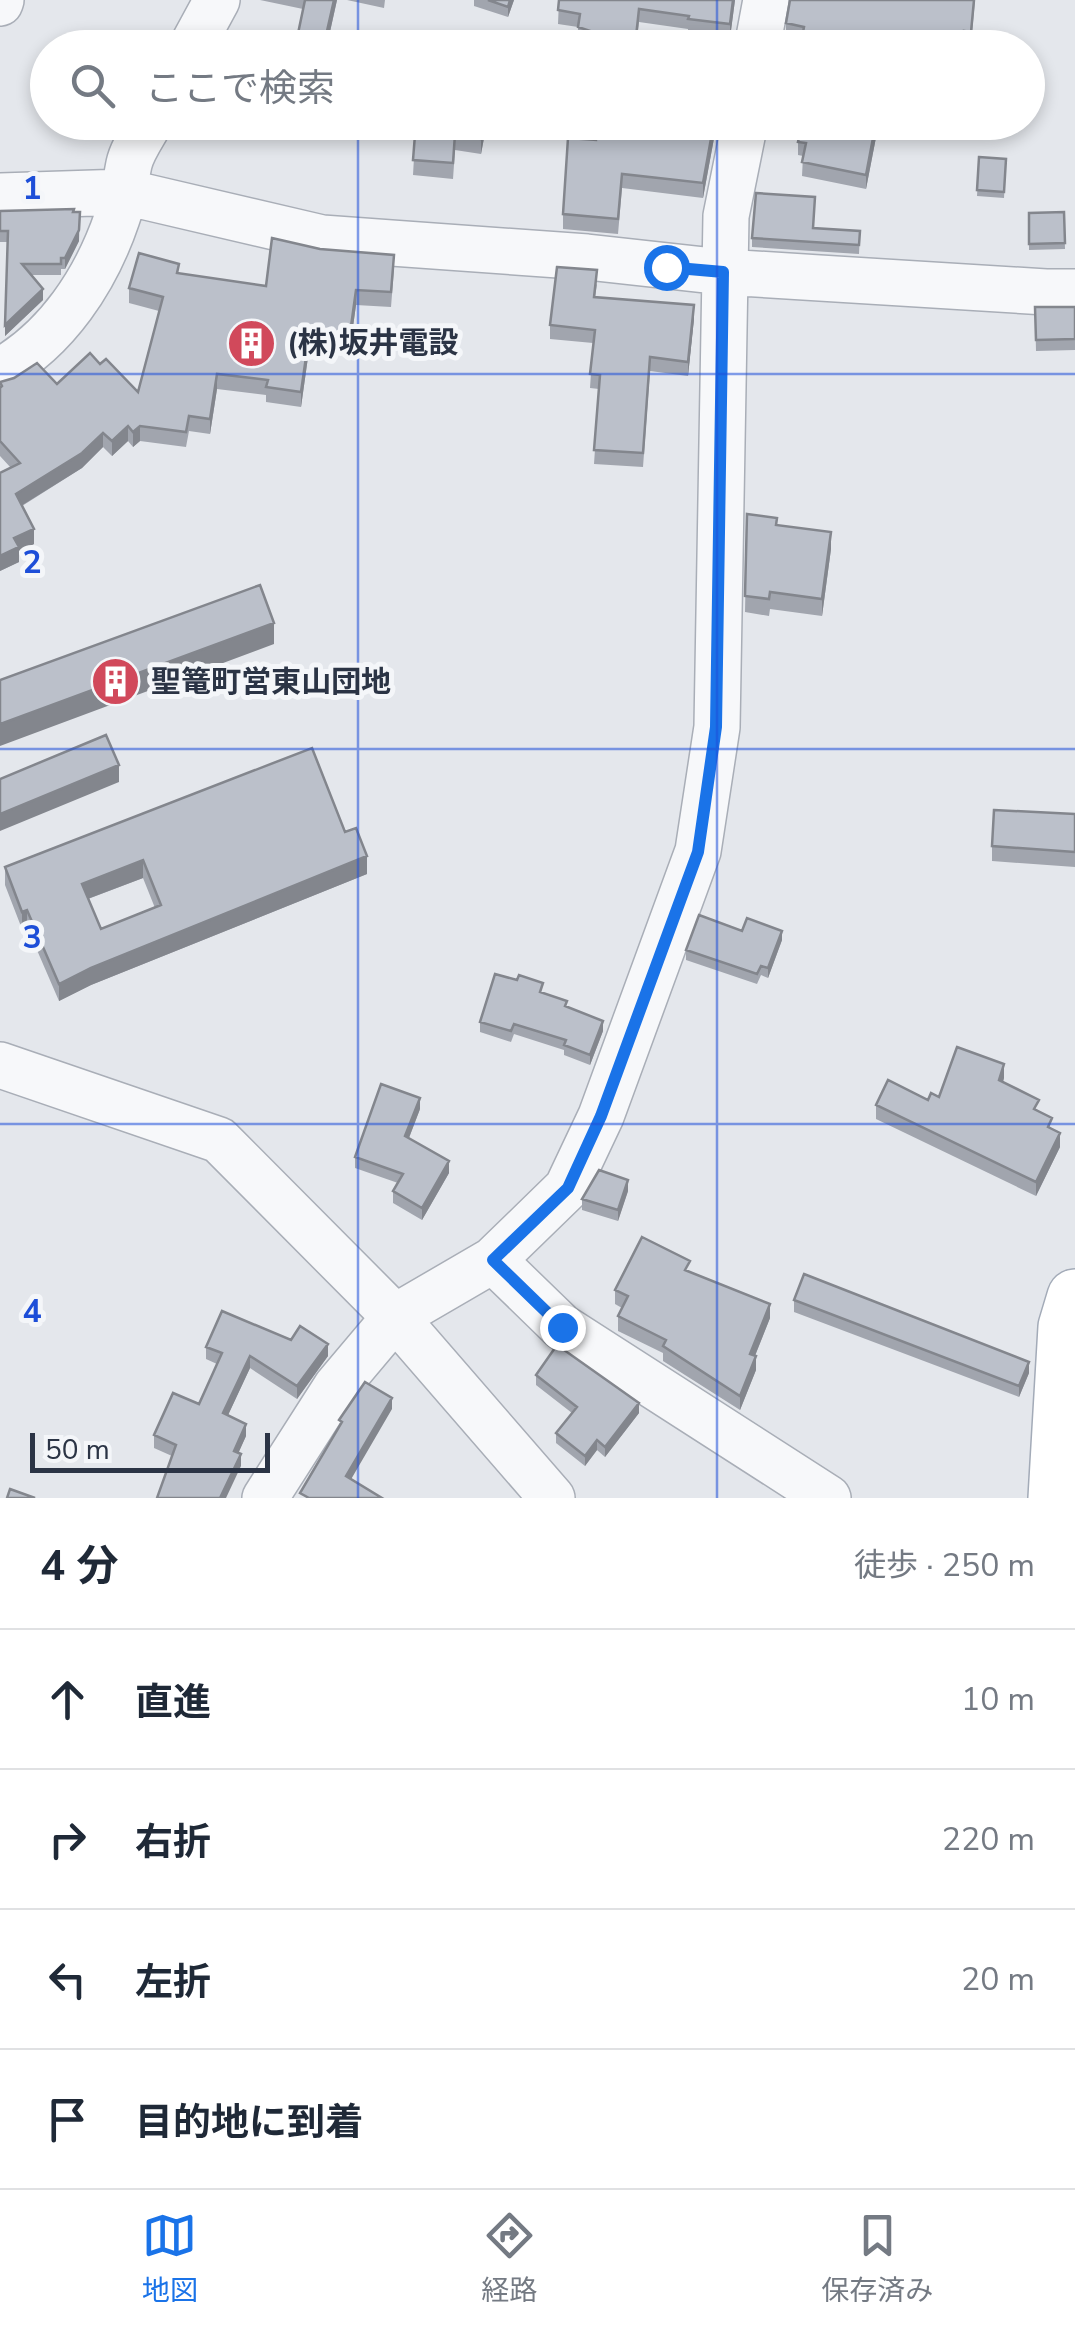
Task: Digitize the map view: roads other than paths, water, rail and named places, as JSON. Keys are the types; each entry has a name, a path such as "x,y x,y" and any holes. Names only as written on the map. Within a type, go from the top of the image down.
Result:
{"main road":[{"path":"1056,1498 1066,1327 1075,1297"}],"street":[{"path":"201,30 217,0"},
{"path":"760,30 766,0"},
{"path":"0,370 30,354 82,294 116,222 126,192 129,160 140,140"},
{"path":"265,1498 336,1388 396,1318 493,1260 568,1188 601,1116 698,852 716,727 726,216 741,140"},
{"path":"0,196 126,192 322,238 587,256 723,272 1075,292"},
{"path":"0,1065 219,1140 396,1318 552,1498"},
{"path":"493,1260 562,1327 828,1498"}],"place":[{"name":"(株)坂井電設","path":"252,343"},
{"name":"聖篭町営東山団地","path":"116,682"}]}
